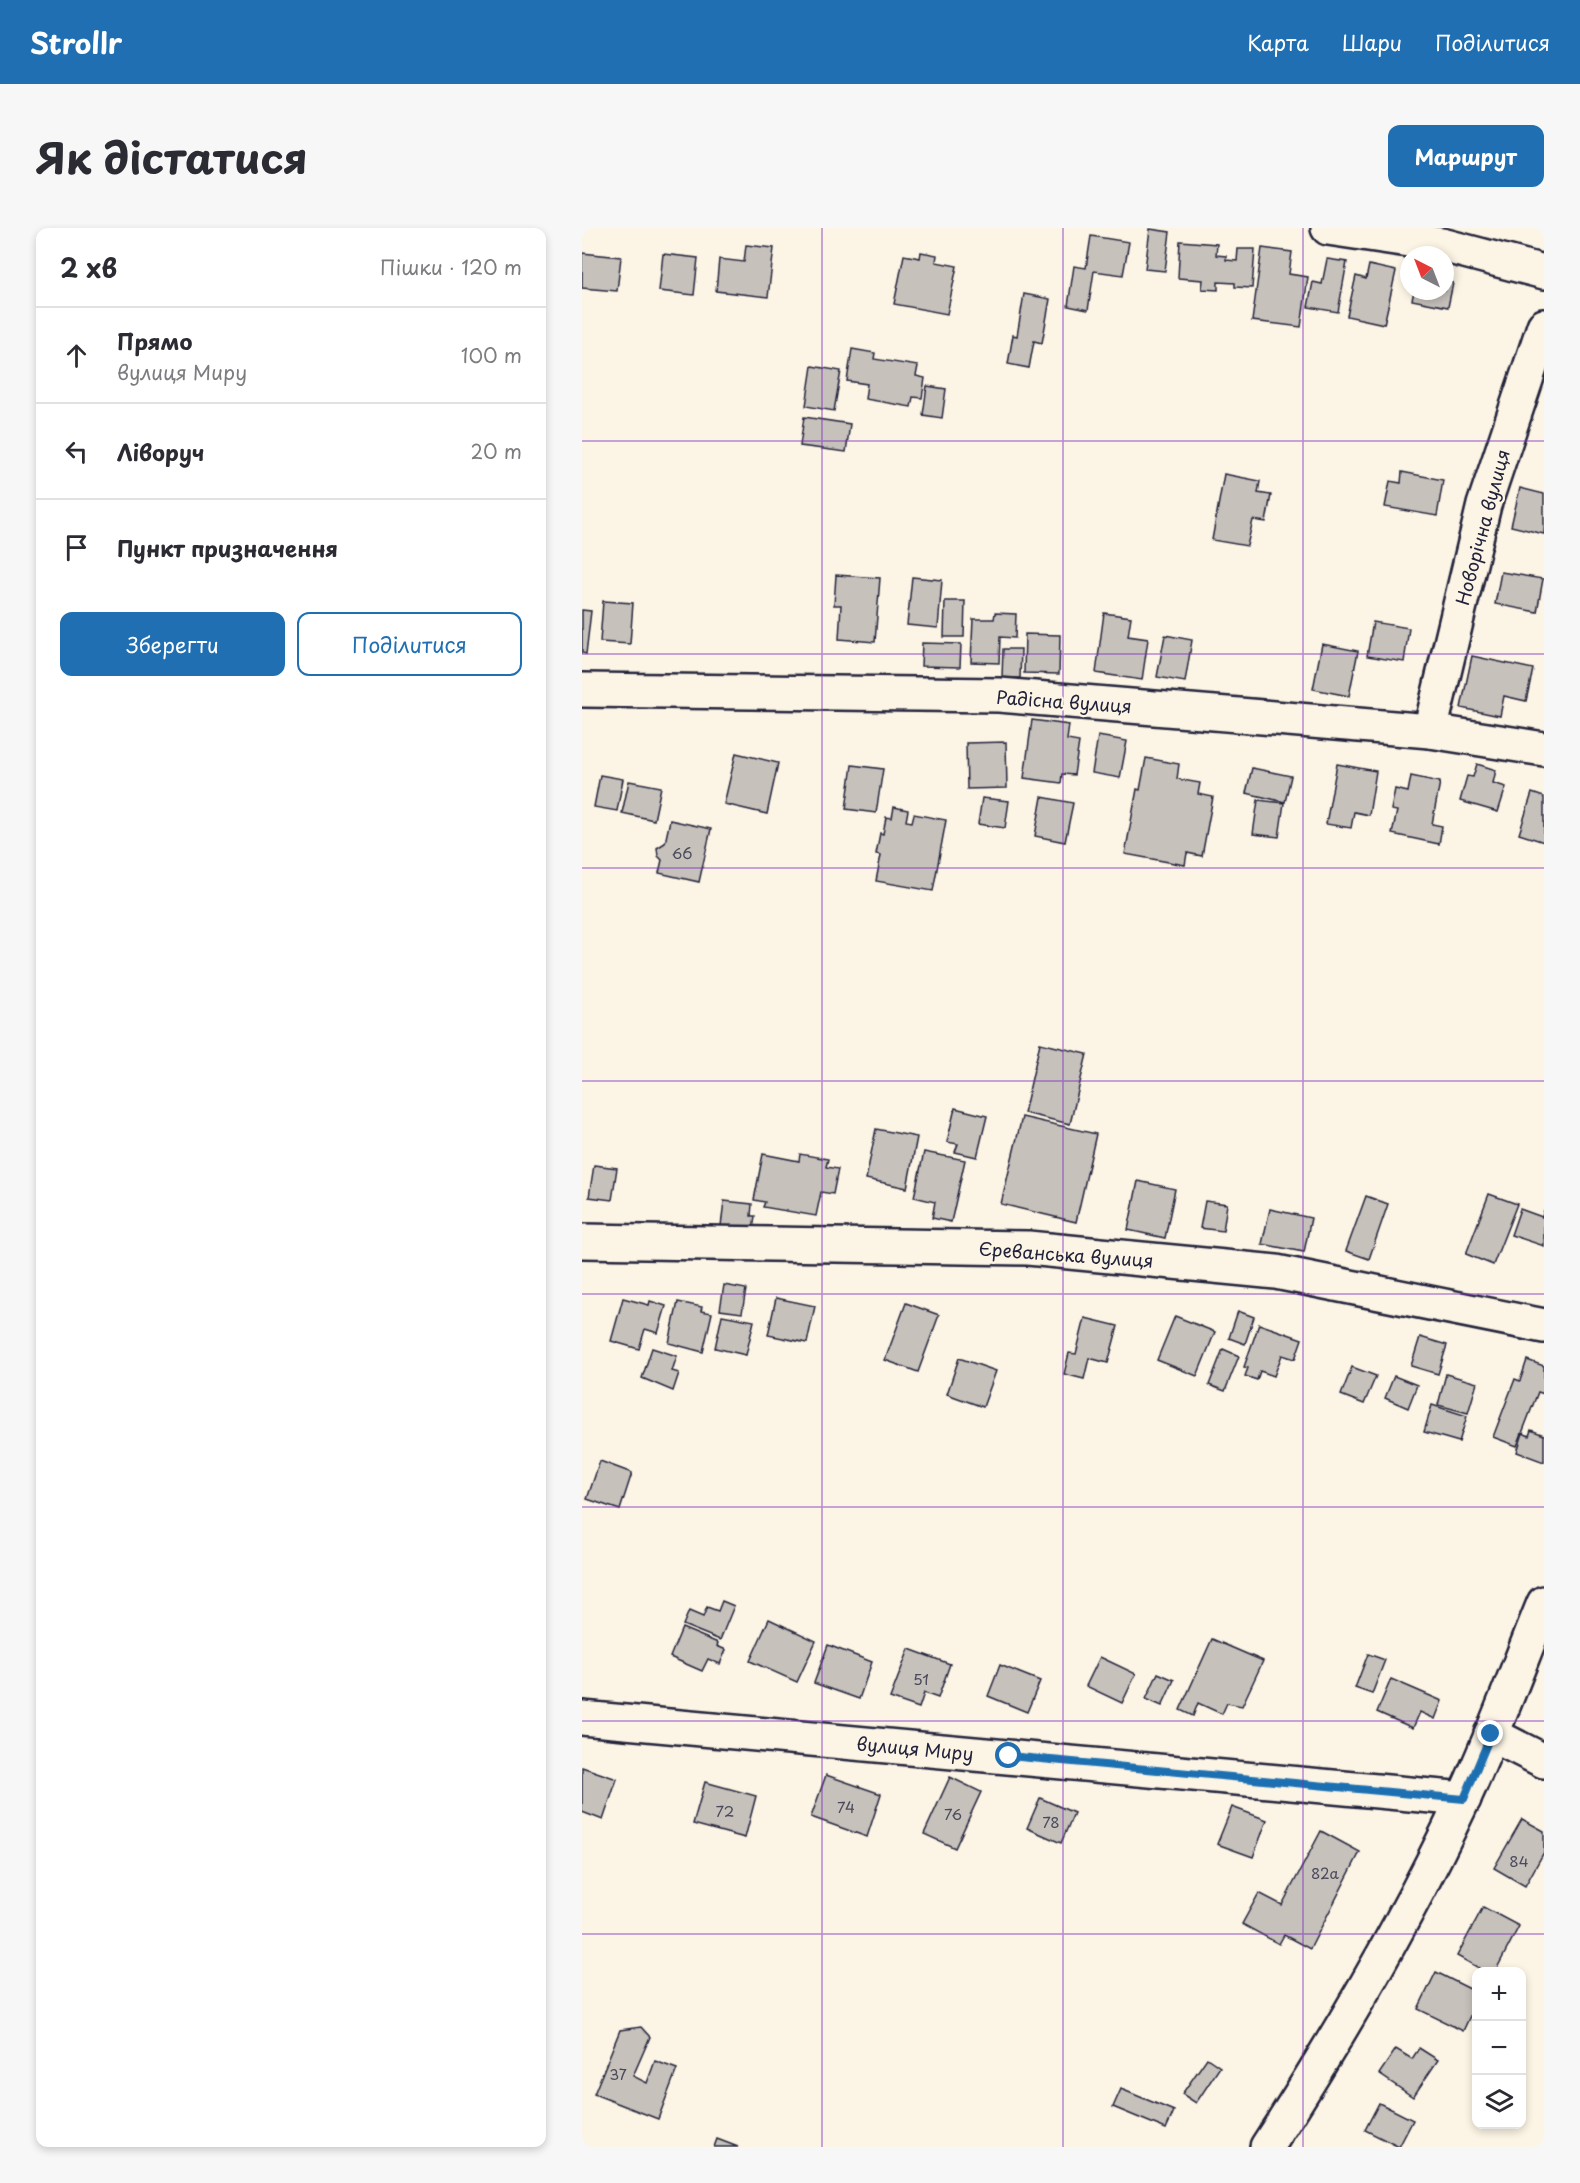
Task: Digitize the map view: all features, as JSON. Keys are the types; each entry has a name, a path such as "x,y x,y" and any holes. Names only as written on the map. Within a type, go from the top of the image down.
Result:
{"street":[{"path":"1328,228 1442,245 1544,272"},
{"name":"Новорічна вулиця","path":"1430,731 1484,506 1544,327"},
{"name":"Радісна вулиця","path":"582,690 999,695 1430,731 1544,749"},
{"name":"Єреванська вулиця","path":"582,1241 1040,1249 1276,1272 1544,1326"},
{"path":"1268,2147 1315,2073 1397,1930 1464,1799 1544,1603"},
{"name":"вулиця Миру","path":"582,1718 1464,1799"},
{"path":"1491,1734 1544,1761"}],"building":[{"path":"1150,229 1170,232 1165,271 1145,269"},
{"path":"1091,236 1129,242 1123,275 1094,271 1088,310 1068,306 1074,266 1086,268"},
{"path":"1180,241 1217,244 1216,255 1226,256 1226,260 1237,261 1238,249 1255,249 1252,288 1235,287 1235,283 1218,282 1218,290 1202,289 1203,280 1178,278"},
{"path":"746,245 774,248 768,297 716,291 719,259 744,262"},
{"path":"1262,248 1292,252 1289,274 1308,277 1301,327 1252,321"},
{"path":"921,252 937,255 936,262 957,266 947,314 894,304 904,255 920,258"},
{"path":"582,253 621,257 617,291 582,288"},
{"path":"663,254 698,258 694,295 659,291"},
{"path":"1327,259 1347,262 1338,312 1308,307 1313,282 1322,284"},
{"path":"1369,265 1396,271 1384,324 1347,316 1356,276 1366,279"},
{"path":"1024,294 1050,299 1042,343 1034,341 1029,368 1008,364 1013,335 1017,336"},
{"path":"1412,300 1449,300 1448,307"},
{"path":"852,349 875,353 874,359 918,366 916,376 925,378 922,398 913,397 911,407 865,399 867,384 847,381"},
{"path":"812,366 841,371 834,411 806,406"},
{"path":"927,386 946,389 942,418 923,415"},
{"path":"804,417 850,424 846,452 800,446"},
{"path":"1402,472 1443,480 1437,516 1385,507 1390,481 1401,483"},
{"path":"1224,474 1260,481 1258,493 1271,495 1266,522 1253,520 1247,546 1212,540"},
{"path":"1520,488 1544,494 1544,534 1511,526"},
{"path":"1501,572 1543,579 1537,612 1495,604"},
{"path":"836,575 880,578 875,642 839,639 841,605 834,605"},
{"path":"912,577 942,580 938,628 907,625"},
{"path":"603,601 633,603 630,644 600,642"},
{"path":"945,601 965,601 964,637 944,637"},
{"path":"582,610 591,611 586,654 582,653"},
{"path":"995,613 1016,614 1015,638 1000,637 999,663 971,662 973,619 994,619"},
{"path":"1104,613 1131,617 1128,636 1148,639 1142,680 1096,673"},
{"path":"1373,622 1409,628 1404,662 1367,656"},
{"path":"1025,634 1060,635 1059,674 1024,673"},
{"path":"1165,635 1192,640 1185,682 1157,677"},
{"path":"922,643 961,644 960,667 921,666"},
{"path":"1322,644 1358,651 1349,696 1313,689"},
{"path":"1003,649 1021,649 1020,678 1002,678"},
{"path":"1472,656 1533,669 1526,701 1504,696 1500,716 1461,708"},
{"path":"1032,720 1069,725 1067,740 1079,742 1074,775 1062,774 1061,783 1024,778"},
{"path":"1098,736 1127,741 1120,778 1092,773"},
{"path":"1006,742 1007,788 967,789 966,743"},
{"path":"736,753 778,763 767,814 724,804"},
{"path":"1146,758 1179,764 1177,779 1200,783 1198,794 1213,797 1202,856 1187,853 1185,865 1125,854 1137,789 1140,790"},
{"path":"1337,764 1376,771 1369,815 1354,812 1351,828 1326,824"},
{"path":"1477,764 1496,770 1493,783 1506,787 1498,812 1460,801 1467,776 1473,777"},
{"path":"852,765 883,769 876,813 846,809"},
{"path":"1252,768 1291,776 1285,802 1246,793"},
{"path":"600,775 623,779 617,811 594,807"},
{"path":"1411,776 1440,782 1432,824 1442,826 1439,844 1392,834 1397,811 1391,810 1395,789 1408,792"},
{"path":"629,781 661,787 654,820 622,813"},
{"path":"1532,793 1544,797 1544,842 1519,834"},
{"path":"1042,797 1073,803 1065,842 1035,836"},
{"path":"982,798 1009,801 1005,828 978,824"},
{"path":"1258,800 1284,803 1279,837 1253,834"},
{"path":"894,807 908,810 906,821 912,822 914,814 946,820 933,891 876,881 881,855 876,854 880,833 883,834 886,817 892,818"},
{"path":"670,820 711,829 699,882 659,873 662,860 658,856 657,848 665,843"},
{"path":"1040,1043 1087,1054 1070,1124 1024,1113"},
{"path":"955,1108 987,1116 977,1157 955,1152 958,1144 947,1142"},
{"path":"1022,1117 1096,1134 1076,1222 1001,1204"},
{"path":"876,1129 917,1137 907,1188 866,1179"},
{"path":"924,1152 965,1160 951,1222 932,1218 935,1202 914,1197"},
{"path":"763,1154 799,1161 800,1154 828,1159 826,1167 838,1169 833,1194 821,1192 816,1216 763,1207 765,1202 754,1200"},
{"path":"594,1165 617,1168 612,1200 589,1197"},
{"path":"1138,1181 1175,1189 1165,1238 1128,1230"},
{"path":"1489,1194 1517,1204 1493,1265 1466,1254"},
{"path":"1366,1196 1388,1204 1369,1259 1346,1251"},
{"path":"724,1201 752,1204 751,1216 755,1216 753,1230 721,1226"},
{"path":"1205,1201 1227,1204 1223,1231 1200,1228"},
{"path":"1270,1209 1311,1218 1304,1252 1262,1244"},
{"path":"1520,1209 1542,1217 1544,1210 1544,1246 1511,1235"},
{"path":"724,1285 746,1289 742,1313 720,1310"},
{"path":"623,1298 649,1305 650,1301 666,1306 658,1333 645,1329 639,1349 611,1341"},
{"path":"776,1298 815,1306 807,1343 768,1335"},
{"path":"678,1302 702,1307 701,1311 712,1313 703,1352 669,1343"},
{"path":"906,1303 939,1315 918,1372 885,1360"},
{"path":"1238,1311 1254,1317 1245,1344 1229,1338"},
{"path":"722,1315 754,1321 746,1355 715,1348"},
{"path":"1175,1316 1215,1332 1197,1376 1157,1360"},
{"path":"1085,1318 1118,1326 1108,1363 1089,1358 1084,1379 1064,1374 1069,1353 1076,1354"},
{"path":"1259,1324 1302,1339 1295,1359 1282,1355 1274,1376 1260,1371 1257,1380 1245,1376 1248,1368 1244,1367"},
{"path":"1420,1337 1447,1345 1438,1374 1411,1366"},
{"path":"652,1348 677,1356 672,1371 679,1373 673,1391 642,1378"},
{"path":"1223,1349 1239,1356 1225,1391 1209,1385"},
{"path":"959,1358 996,1371 983,1407 947,1394"},
{"path":"1527,1360 1544,1366 1544,1394 1538,1392 1517,1446 1493,1437 1515,1379 1520,1381"},
{"path":"1352,1367 1376,1376 1364,1404 1341,1395"},
{"path":"1446,1374 1477,1383 1468,1413 1438,1405"},
{"path":"1394,1376 1417,1385 1408,1408 1385,1398"},
{"path":"1432,1405 1467,1416 1459,1442 1424,1432"},
{"path":"1531,1430 1544,1435 1544,1462 1517,1452 1523,1433 1529,1436"},
{"path":"600,1461 632,1473 620,1510 587,1499"},
{"path":"722,1601 734,1606 720,1640 683,1625 689,1611 703,1617 707,1607 718,1611"},
{"path":"769,1619 816,1641 797,1682 750,1661"},
{"path":"682,1628 718,1643 717,1646 726,1650 720,1664 708,1659 702,1671 670,1657"},
{"path":"1212,1639 1263,1661 1242,1706 1227,1703 1222,1714 1198,1703 1193,1716 1180,1710"},
{"path":"828,1645 872,1662 859,1699 814,1683"},
{"path":"909,1649 950,1664 938,1698 924,1693 919,1708 890,1698"},
{"path":"1368,1654 1385,1660 1372,1694 1355,1688"},
{"path":"1100,1657 1136,1674 1122,1703 1086,1686"},
{"path":"1000,1665 1040,1681 1027,1712 988,1696"},
{"path":"1158,1673 1174,1680 1162,1706 1146,1699"},
{"path":"1391,1679 1442,1701 1435,1719 1420,1712 1413,1728 1377,1712"},
{"path":"582,1767 617,1779 603,1820 582,1812"},
{"path":"826,1775 881,1794 867,1837 811,1817"},
{"path":"950,1777 981,1792 955,1848 924,1834"},
{"path":"705,1782 756,1796 745,1838 693,1824"},
{"path":"1040,1798 1074,1813 1061,1843 1027,1828"},
{"path":"1232,1807 1267,1820 1253,1857 1217,1844"},
{"path":"1522,1819 1544,1831 1544,1852 1525,1886 1494,1868"},
{"path":"1321,1831 1360,1852 1310,1949 1284,1935 1279,1944 1242,1924 1259,1893 1282,1905"},
{"path":"1483,1907 1519,1926 1498,1967 1477,1967 1457,1956"},
{"path":"1436,1972 1472,1990 1472,2012 1463,2031 1418,2009"},
{"path":"641,2027 650,2037 633,2076 647,2083 655,2061 677,2069 658,2119 594,2094 620,2030"},
{"path":"1419,2048 1438,2060 1413,2097 1379,2074 1396,2049 1412,2059"},
{"path":"1207,2058 1220,2067 1196,2103 1182,2094"},
{"path":"1121,2089 1174,2111 1166,2129 1113,2107"},
{"path":"1379,2103 1413,2120 1399,2147 1365,2130"},
{"path":"717,2139 738,2147 714,2147"}],"route":[{"path":"1009,1756 1464,1799 1491,1734"}]}
